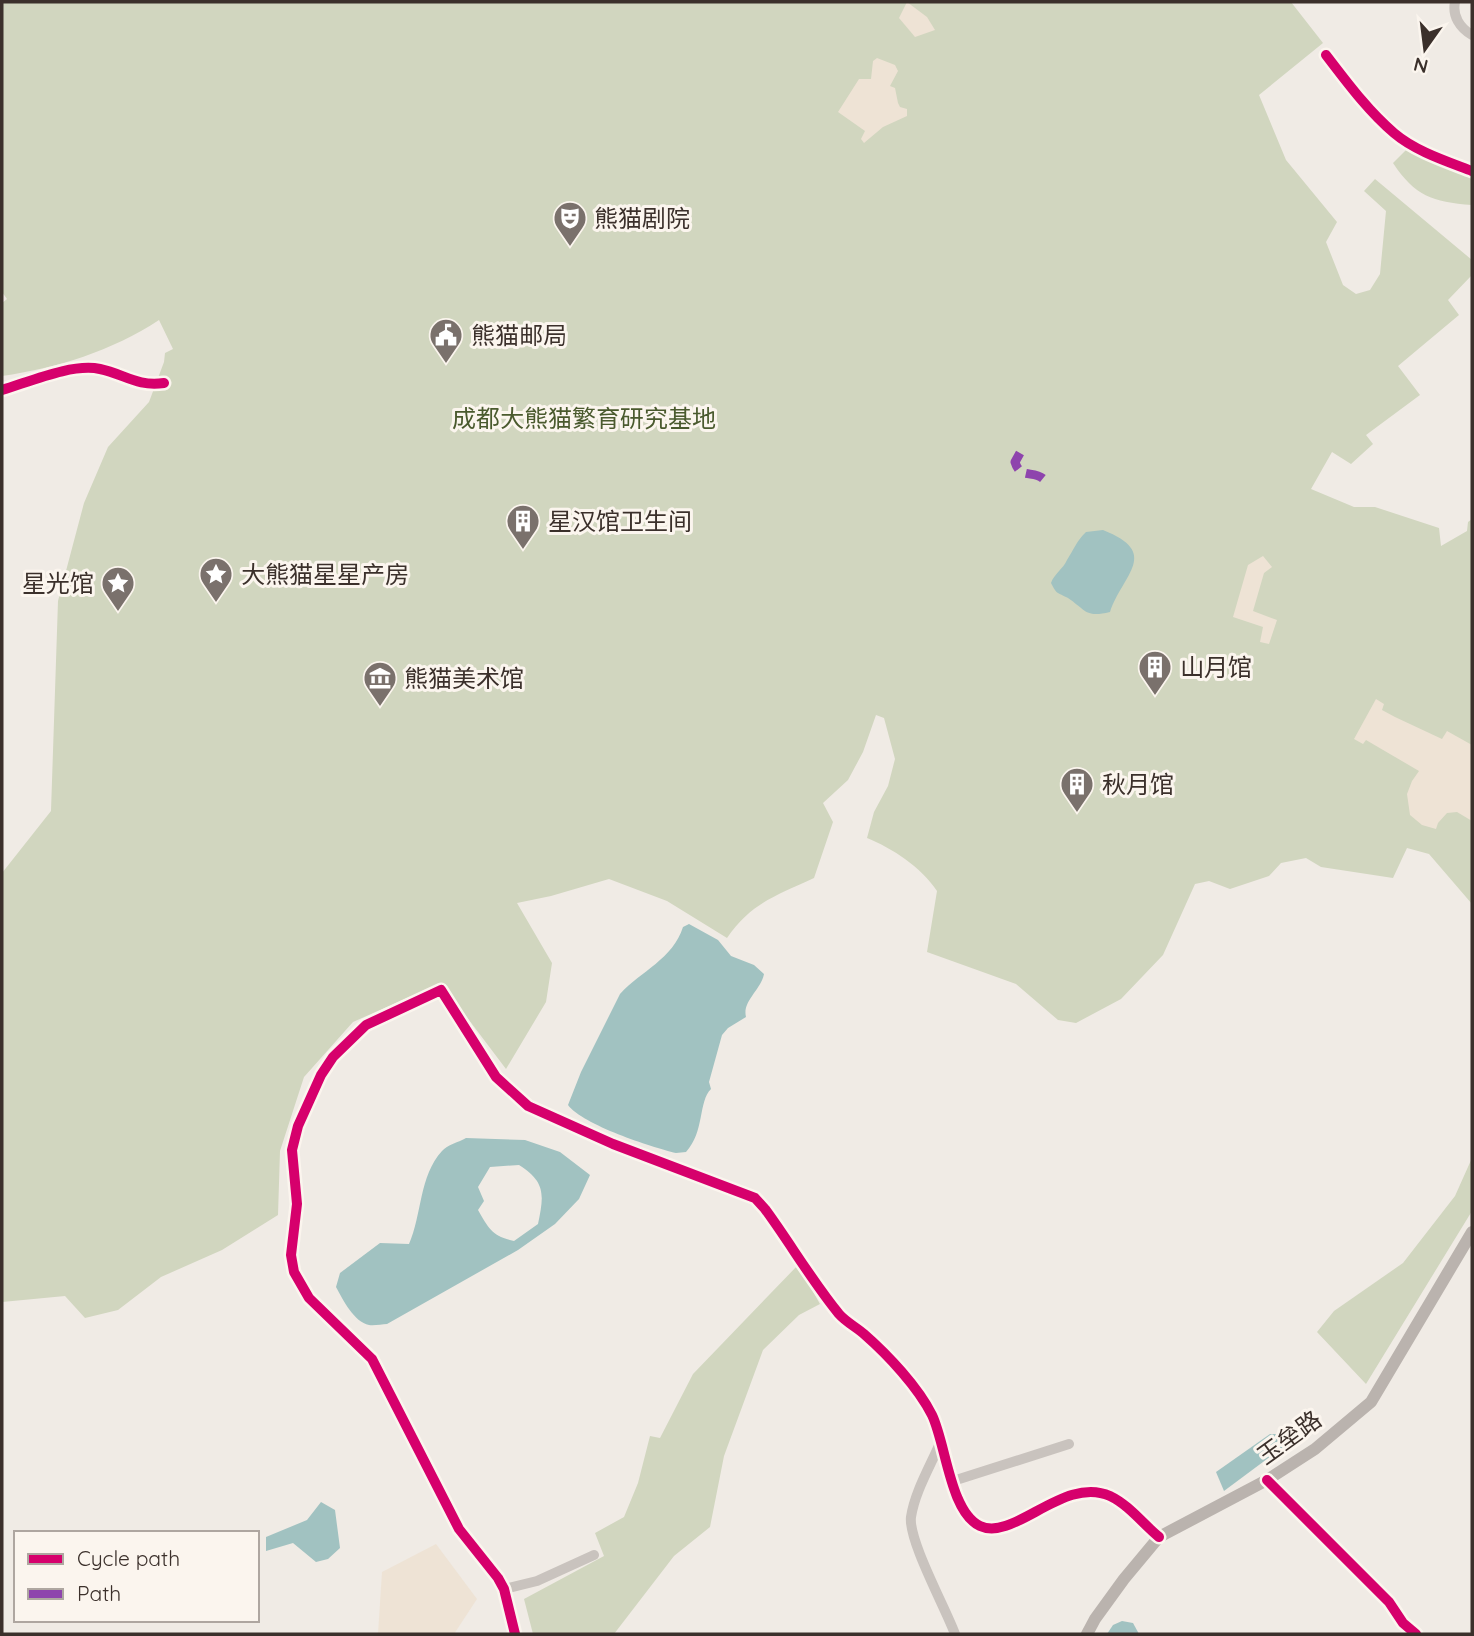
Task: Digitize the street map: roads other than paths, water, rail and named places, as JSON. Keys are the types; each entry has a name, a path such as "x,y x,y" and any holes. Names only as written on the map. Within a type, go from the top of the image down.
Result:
{"street":[{"path":"1455,2 1456,18 1472,36"},
{"path":"1326,55 1394,134 1438,158 1472,171"},
{"path":"2,390 75,369 98,368 138,384 164,383"},
{"path":"515,1634 504,1589 493,1568 458,1529 373,1359 309,1298 294,1272 291,1255 297,1204 292,1150 298,1126 321,1075 333,1057 366,1025 441,990 496,1077 528,1105 613,1144 755,1198 841,1316 866,1335 917,1390 933,1417 958,1499 969,1518 981,1526 1000,1527 1073,1493 1091,1491 1121,1502 1159,1537"},
{"name":"玉垒路","path":"1087,1634 1110,1599 1159,1537 1267,1480 1315,1449 1371,1402 1472,1232"},
{"path":"942,1441 916,1498 910,1521 930,1580 955,1634"},
{"path":"953,1481 1069,1444"},
{"path":"1267,1480 1389,1602 1403,1623 1416,1634"},
{"path":"504,1589 537,1581 594,1555"}],"water":[{"path":"1103,530 1130,547 1134,556 1129,575 1110,612 1095,614 1086,612 1058,593 1051,583 1086,532"},
{"path":"689,924 718,940 731,956 754,965 764,974 749,1001 746,1017 722,1035 709,1082 711,1089 704,1101 696,1135 686,1152 676,1153 602,1127 576,1113 568,1105 581,1072 620,994 672,948 683,927"},
{"path":"466,1138 525,1140 560,1152 590,1175 579,1199 555,1224 518,1250 387,1324 371,1325 358,1320 336,1287 340,1273 380,1243 409,1244 429,1172 444,1149","holes":["519,1165 528,1171 541,1190 540,1214 538,1224 514,1241 496,1234 485,1222 478,1210 484,1201 478,1187 490,1167"]},
{"path":"1270,1434 1287,1434 1287,1444 1224,1491 1216,1472"},
{"path":"321,1502 335,1510 340,1548 328,1559 316,1562 293,1543 266,1551 266,1537 307,1520"},
{"path":"1122,1621 1133,1623 1139,1634 1107,1634 1113,1625"}],"place":[{"name":"熊猫剧院","path":"570,248"},
{"name":"熊猫邮局","path":"446,365"},
{"name":"星汉馆卫生间","path":"523,551"},
{"name":"大熊猫星星产房","path":"216,604"},
{"name":"星光馆","path":"118,613"},
{"name":"山月馆","path":"1155,697"},
{"name":"熊猫美术馆","path":"380,708"},
{"name":"秋月馆","path":"1077,814"}],"park label":[{"name":"成都大熊猫繁育研究基地","path":"584,418"}]}
